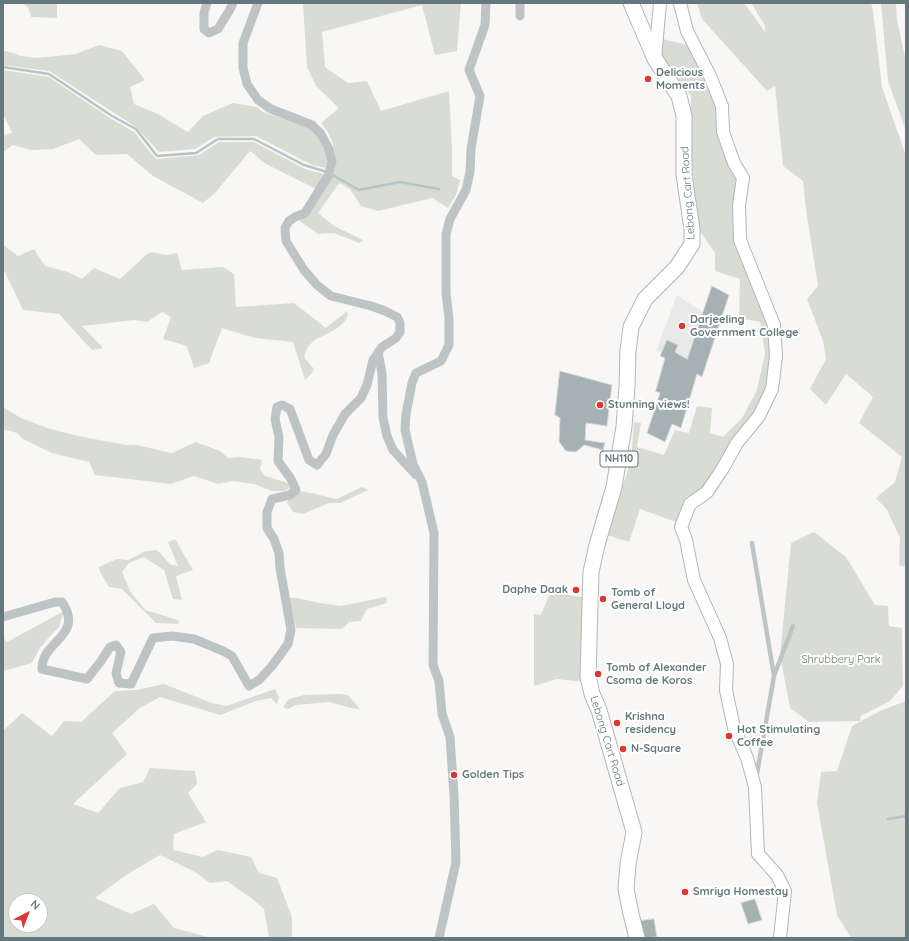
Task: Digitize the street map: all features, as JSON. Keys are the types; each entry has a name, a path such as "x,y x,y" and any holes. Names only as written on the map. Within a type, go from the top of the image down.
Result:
{"highway":[{"name":"Lebong Cart Road","path":"631,3 655,59 679,96 684,116 684,175 692,229 692,244 677,267 645,299 631,327 628,351 624,427 614,487 597,545 591,572 588,676 592,694 599,710 634,832 628,864 626,889 630,914 637,938"}],"main road":[{"path":"655,59 660,3"},
{"path":"680,3 687,31 710,76 722,106 723,132 734,163 743,178 739,205 740,240 774,325 776,356 772,389 759,416 737,443 707,492 690,504 681,527 686,540 694,580 720,638 727,664 726,690 734,728 747,758 755,787 758,854 777,875 785,891 780,938"}],"street":[{"path":"207,3 204,13 204,29 209,33 218,29 233,3"},
{"path":"3,617 55,602 62,602 68,611 70,619 66,631 50,649 42,662 42,669 87,679 101,662 110,647 116,644 121,652 116,673 119,683 131,684 153,638 172,636 194,639 223,651 232,656 249,686 259,680 288,644 291,630 280,568 280,552 268,528 267,512 272,499 290,495 296,490 291,479 278,461 279,438 275,419 277,407 282,405 290,409 309,460 316,465 326,454 333,435 345,414 361,398 367,385 373,360 382,347 396,338 400,332 400,323 398,317 371,306 331,296 316,285 304,270 286,241 285,228 294,217 305,213 328,176 332,162 329,149 321,134 312,125 271,109 258,100 247,84 243,68 243,43 258,3"},
{"path":"439,938 456,862 454,795 450,737 442,714 439,681 433,665 434,533 422,482 413,464 405,430 406,414 412,383 416,373 441,361 449,345 449,318 446,293 446,234 450,219 466,190 470,172 471,148 480,96 469,70 485,25 486,3"},
{"path":"520,3 520,16"},
{"path":"378,352 382,373 383,418 387,436 392,450 422,482"}],"lane":[{"path":"752,543 774,676"},
{"path":"755,787 774,676 793,626"}],"shaded area":[{"name":"Darjeeling Government College","path":"677,295 703,312 687,359 675,352 678,345 662,352 656,351"}],"green space":[{"path":"21,3 57,3 57,18 31,17 28,7"},
{"path":"303,3 461,3 457,51 435,55 422,5 322,32 325,67 348,83 367,81 381,111 449,91 452,176 460,180 456,195 448,208 432,198 378,211 361,206 350,189 339,183 318,213 334,226 363,240 359,243 334,233 318,234 298,220 323,189 334,172 334,149 329,135 321,123 339,108 316,86 307,67"},
{"path":"697,3 744,3 766,33 764,24 751,3 871,3 882,87 906,156 906,567 899,565 900,538 887,510 876,498 895,482 902,457 859,423 873,397 846,374 826,405 810,389 826,359 823,341 807,299 818,286 803,181 783,166 775,86 767,91 702,19"},
{"path":"881,3 896,3 897,21 906,61 906,131 888,81"},
{"path":"651,36 691,46 707,80 739,179 736,209 771,324 773,359 768,389 756,415 703,490 688,499 680,511 676,522 640,509 629,542 607,535 631,460 634,422 641,423 637,447 664,455 675,430 689,433 697,406 712,408 710,433 723,437 742,418 757,390 765,353 760,322 739,318 740,279 715,271 715,253 699,230 691,179 691,96 665,61"},
{"path":"99,45 122,51 145,80 130,87 134,104 158,114 188,132 203,116 233,103 257,107 263,112 310,128 317,134 328,156 325,168 312,165 256,136 214,137 195,149 159,152 136,127 49,71 3,65 3,52 7,51 21,56 37,58 76,54"},
{"path":"3,70 49,77 113,120 134,132 156,159 199,155 219,142 254,142 305,169 324,174 316,189 266,164 250,151 215,193 203,203 153,176 127,154 96,155 79,139 53,149 31,150 13,145 3,152 3,135 12,133 3,114"},
{"path":"3,245 18,256 34,249 45,266 68,272 82,279 94,268 120,279 147,254 152,252 167,255 177,253 182,270 223,267 234,274 236,307 294,303 326,328 347,311 348,314 345,321 339,327 316,340 307,349 304,357 314,369 305,380 293,342 255,338 222,328 209,363 194,368 187,346 163,339 171,317 162,312 147,322 134,320 82,326 103,348 92,350 59,314 23,310 3,268"},
{"path":"3,407 21,418 47,428 78,436 126,445 136,445 172,453 196,442 220,451 228,458 240,457 262,460 260,469 265,476 288,483 290,488 284,491 272,491 254,484 232,481 218,484 194,476 171,484 95,475 89,462 52,453 23,439 17,433 3,429"},
{"path":"362,487 368,490 340,503 329,503 303,514 293,512 287,503 289,497 302,491 337,499"},
{"name":"Shrubbery Park","path":"814,532 846,557 875,605 888,606 889,626 902,628 903,686 890,701 861,716 860,721 809,722 790,708 780,655 791,543"},
{"path":"175,539 193,570 176,576 182,600 173,599 164,570 144,557 129,563 122,572 130,591 145,610 178,620 179,624 156,623 122,589 109,587 99,570 99,567 117,559 128,560 146,551 157,550 171,565 178,566 168,542"},
{"path":"550,593 585,597 583,682 557,679 534,686 534,614 541,615"},
{"path":"386,597 387,603 367,609 361,621 349,622 342,629 296,628 288,598 297,598 341,606"},
{"path":"64,611 59,627 40,648 32,663 3,671 3,637 7,642"},
{"path":"164,684 212,703 226,706 275,689 279,697 277,704 271,698 256,701 220,715 160,697 140,708 112,733 127,754 73,804 98,813 120,788 143,782 150,768 195,771 197,784 188,793 206,822 174,834 173,850 203,857 218,850 251,857 259,873 277,878 292,917 292,938 269,938 264,909 227,881 210,883 195,872 160,855 126,875 95,898 131,914 154,904 174,928 212,938 3,938 3,731 22,713 52,736 64,721 81,722 115,691 137,690"},
{"path":"304,695 348,695 360,709 330,702 296,705 288,709 283,707 289,699"},
{"path":"906,701 906,938 851,938 837,915 817,803 821,772 837,771 852,726 882,710"}],"building":[{"name":"Darjeeling Government College","path":"712,286 729,295 702,377 697,374 681,428 672,424 665,442 647,433 660,393 655,391 665,358 660,356 667,340 678,345 675,352 687,359"},
{"path":"560,371 612,385 607,426 586,423 585,440 605,443 603,450 584,445 576,452 566,451 559,442 560,418 555,415"},
{"path":"755,899 762,920 748,924 741,903"},
{"path":"654,919 657,937 642,938 639,921"}],"waterway":[{"path":"3,67 49,74 112,116 136,129 157,156 196,153 218,139 254,139 304,165 327,172"},
{"path":"331,174 359,190 400,182 439,189"},
{"path":"888,819 906,816"}],"place":[{"name":"Delicious Moments","path":"648,79"},
{"name":"Darjeeling Government College","path":"682,326"},
{"name":"Stunning views!","path":"600,405"},
{"name":"Daphe Daak","path":"576,590"},
{"name":"Tomb of General Lloyd","path":"603,599"},
{"name":"Tomb of Alexander Csoma de Koros","path":"598,674"},
{"name":"Krishna residency","path":"617,723"},
{"name":"Hot Stimulating Coffee","path":"729,736"},
{"name":"N-Square","path":"623,749"},
{"name":"Golden Tips","path":"454,775"},
{"name":"Smriya Homestay","path":"685,892"}]}
